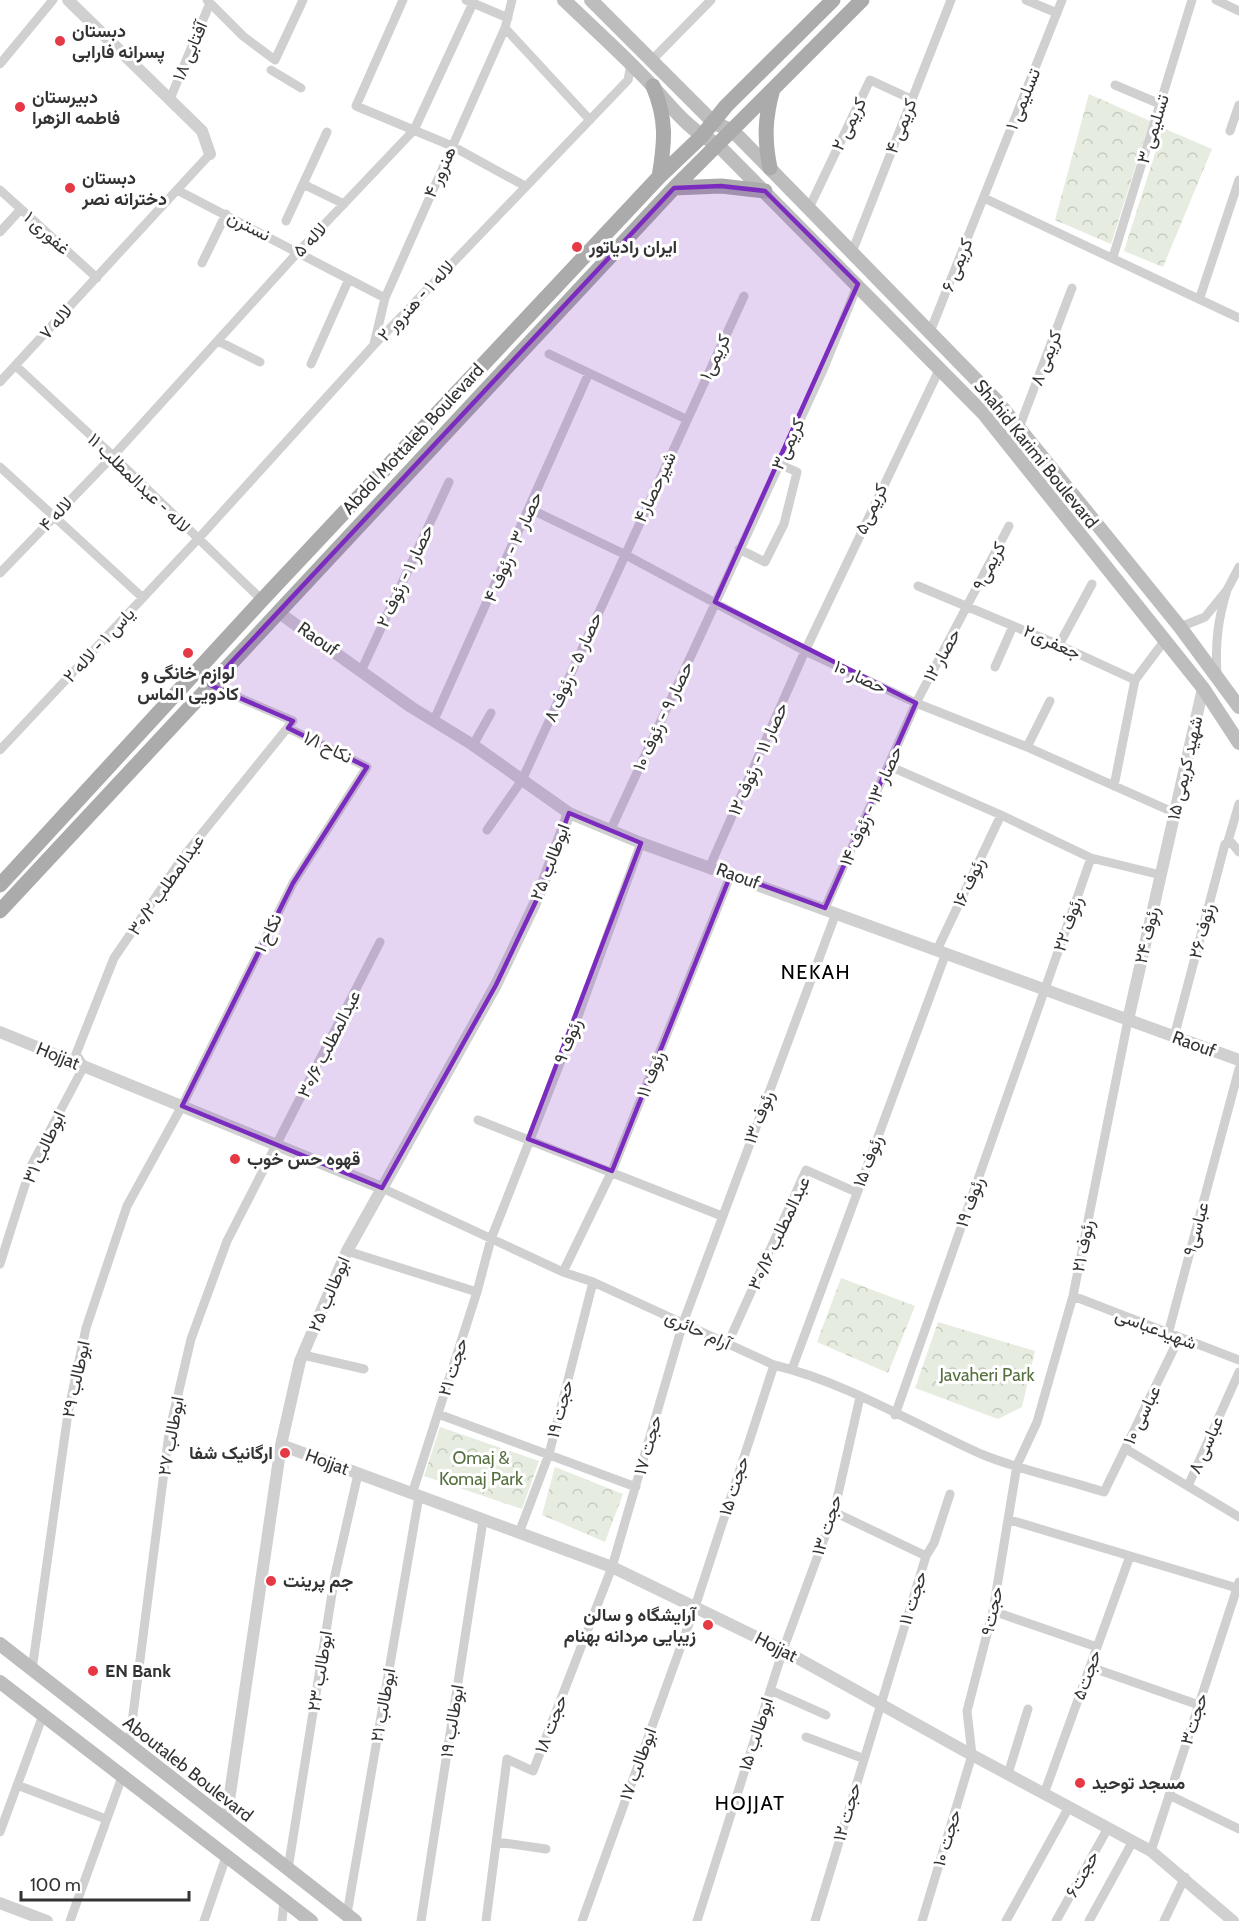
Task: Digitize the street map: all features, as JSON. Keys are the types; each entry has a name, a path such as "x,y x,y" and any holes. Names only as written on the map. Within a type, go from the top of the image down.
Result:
{"main road":[{"path":"564,0 702,137"},
{"path":"591,0 714,123"},
{"name":"Abdol Mottaleb Boulevard","path":"0,885 262,600 659,177 702,137 726,106 832,0"},
{"name":"Abdol Mottaleb Boulevard","path":"0,911 674,188 862,0"},
{"path":"653,86 663,111 664,144 659,177"},
{"path":"770,168 765,142 765,124 773,88"},
{"name":"Shahid Karimi Boulevard","path":"714,123 731,130 770,168 930,332 1019,428 1180,627 1217,674 1239,707"},
{"name":"Shahid Karimi Boulevard","path":"702,137 717,144 765,191 983,413 1203,688 1239,743"},
{"path":"674,188 721,186 765,191"},
{"name":"Aboutaleb Boulevard","path":"0,1644 351,1918"},
{"path":"0,1682 310,1921"}],"street":[{"path":"0,64 53,0"},
{"path":"68,0 202,131 210,154"},
{"path":"209,2 243,36 275,60 303,0"},
{"path":"403,0 356,106 452,146 525,186"},
{"name":"هنرور ۴","path":"373,346 385,298 505,28 512,0"},
{"path":"651,61 711,0"},
{"name":"کریمی ۴","path":"852,252 951,0"},
{"path":"1026,0 1057,13"},
{"name":"تسلیمی ۱","path":"984,198 1062,0"},
{"name":"تسلیمی ۳","path":"1113,257 1192,0"},
{"path":"1216,0 1239,11"},
{"path":"469,1 508,18"},
{"name":"لاله ۵","path":"113,456 299,251 414,130 469,1"},
{"name":"آفتابی ۱۸","path":"170,99 209,2"},
{"path":"505,28 590,120"},
{"name":"لاله ۱ - هنرور ۲","path":"198,539 373,346 628,80 631,65"},
{"path":"271,70 301,88"},
{"name":"کریمی ۲","path":"809,208 870,80 911,99"},
{"path":"1115,85 1160,104"},
{"path":"1230,131 1239,105"},
{"path":"286,221 327,132"},
{"name":"لاله ۷","path":"0,382 210,154"},
{"path":"1200,297 1239,180"},
{"path":"303,184 344,204"},
{"path":"0,190 21,209"},
{"name":"نسترن","path":"177,190 299,251 385,298"},
{"path":"984,198 1200,297 1239,318"},
{"name":"کریمی ۶","path":"930,332 984,198"},
{"name":"غفوری ۱","path":"0,232 21,209 97,278"},
{"path":"202,263 226,214"},
{"path":"311,364 349,279"},
{"name":"کریمی۳","path":"715,602 823,370 858,284"},
{"name":"کریمی ۸","path":"1008,445 1019,428 1072,288"},
{"name":"کریمی۱","path":"686,419 744,296"},
{"path":"218,341 260,362"},
{"path":"549,354 686,419"},
{"name":"لاله - عبدالمطلب ۱۱","path":"16,366 262,600"},
{"name":"کریمی۵","path":"805,651 912,422 940,368"},
{"name":"حصار ۳ - رئوف ۴","path":"434,720 590,373"},
{"name":"شیرحصار۴","path":"624,554 686,419"},
{"name":"لاله ۴","path":"0,573 113,456"},
{"path":"739,549 765,562 784,524 798,472 779,464"},
{"path":"0,467 143,598"},
{"name":"حصار ۱ - رئوف ۲","path":"362,669 449,482"},
{"name":"حصار ۱۰","path":"530,509 624,554 805,651 916,703 1027,747 1175,813"},
{"name":"کریمی۹","path":"969,607 1009,526"},
{"name":"یاس ۱ - لاله ۲","path":"0,750 198,539"},
{"name":"حصار ۵ - رئوف ۸","path":"487,830 522,780 624,554"},
{"path":"1217,674 1215,645 1217,626 1239,567"},
{"path":"1059,645 1092,584"},
{"name":"جعفری۲","path":"918,586 1059,645 1135,680"},
{"path":"1180,627 1205,617 1232,588"},
{"name":"حصار ۹ - رئوف ۱۰","path":"610,829 715,602"},
{"name":"حصار ۱۲","path":"916,703 969,607"},
{"name":"Raouf","path":"278,612 569,813 641,843 710,866 1239,1060"},
{"path":"995,668 1013,626"},
{"path":"1114,786 1135,680 1165,640"},
{"name":"حصار ۱۱ - رئوف ۱۲","path":"710,866 805,651"},
{"name":"نکاح ۱/۱","path":"210,685 291,724 368,767"},
{"name":"شهید کریمی ۱۵","path":"1166,849 1203,688"},
{"path":"1027,747 1050,702"},
{"name":"حصار ۱۳ - رئوف ۱۴","path":"831,910 916,703"},
{"path":"473,745 491,713"},
{"name":"عبدالمطلب ۳۰/۲","path":"84,1066 76,1054 114,958 183,857 291,724"},
{"path":"889,766 1001,814 1091,858 1161,875"},
{"name":"نکاح ۱","path":"182,1107 293,883 368,767"},
{"name":"رئوف ۲۶","path":"1174,1037 1225,844 1228,841 1239,804"},
{"name":"ابوطالب ۲۵","path":"226,1821 280,1445 303,1355 347,1251 496,985 538,897 569,813"},
{"name":"رئوف ۱۶","path":"942,951 1001,814"},
{"path":"1228,841 1239,852"},
{"name":"رئوف ۹","path":"490,1239 573,1030 641,843"},
{"name":"رئوف ۲۴","path":"1128,1020 1166,849"},
{"name":"رئوف ۲۲","path":"1045,989 1091,858"},
{"name":"رئوف ۱۱","path":"563,1272 612,1171 731,874"},
{"name":"رئوف ۱۳","path":"683,1323 831,910"},
{"name":"عبدالمطلب ۳۰/۶","path":"277,1145 380,942"},
{"name":"رئوف ۱۵","path":"792,1369 942,951"},
{"name":"رئوف ۱۹","path":"894,1414 1045,989"},
{"name":"رئوف ۲۱","path":"1017,1466 1037,1422 1073,1296 1128,1020"},
{"name":"Hojjat","path":"0,1032 382,1188"},
{"name":"ابوطالب ۳۱","path":"0,1264 31,1166 84,1066"},
{"name":"عباسی۹","path":"1168,1334 1239,1070"},
{"name":"ابوطالب ۲۹","path":"32,1670 68,1413 86,1328 127,1206 182,1107"},
{"path":"478,1120 722,1216"},
{"name":"ابوطالب ۲۷","path":"129,1746 169,1433 191,1339 227,1241 277,1145"},
{"name":"عبدالمطلب ۳۰/۱۶","path":"728,1343 806,1170 856,1192"},
{"name":"آرام حائری","path":"382,1188 563,1272 593,1282 774,1365 792,1369 860,1397 984,1455 1104,1492"},
{"name":"حجت ۲۱","path":"416,1495 438,1414 477,1292 490,1239"},
{"path":"347,1251 477,1292"},
{"name":"حجت ۱۹","path":"519,1533 549,1454 593,1282"},
{"name":"شهیدعباسی","path":"1073,1296 1239,1360"},
{"name":"حجت ۱۷","path":"612,1567 683,1323"},
{"name":"عباسی ۱۰","path":"1104,1492 1179,1338"},
{"path":"303,1355 364,1369"},
{"name":"حجت ۱۵","path":"695,1607 774,1365"},
{"name":"عباسی ۸","path":"1188,1486 1239,1372"},
{"name":"حجت ۱۳","path":"783,1650 834,1512 860,1397"},
{"path":"438,1414 636,1486"},
{"name":"Hojjat","path":"280,1445 612,1567 783,1650 1151,1851 1185,1877 1233,1921"},
{"path":"1126,1449 1239,1517"},
{"name":"حجت۹","path":"972,1755 967,1711 993,1611 1010,1520 1017,1466"},
{"name":"ابوطالب ۲۳","path":"288,1869 335,1575 358,1474"},
{"name":"حجت ۱۱","path":"879,1703 926,1556 934,1543 950,1494"},
{"name":"ابوطالب ۲۱","path":"351,1918 416,1495"},
{"path":"834,1512 926,1556"},
{"path":"1010,1520 1238,1585"},
{"name":"ابوطالب ۱۹","path":"421,1921 483,1521"},
{"name":"حجت۵","path":"1044,1794 1130,1556"},
{"name":"حجت ۱۸","path":"486,1921 507,1760 533,1771 612,1567"},
{"name":"حجت۳","path":"1151,1851 1238,1585"},
{"name":"ابوطالب ۱۷","path":"582,1921 695,1607"},
{"path":"993,1611 1097,1647"},
{"name":"ابوطالب ۱۵","path":"697,1921 783,1650"},
{"path":"1090,1667 1199,1705"},
{"path":"770,1690 826,1715"},
{"name":"حجت ۱۲","path":"815,1921 879,1703"},
{"path":"1008,1774 1028,1709"},
{"path":"0,1832 43,1715"},
{"path":"806,1737 862,1758"},
{"name":"حجت ۱۰","path":"922,1921 972,1755"},
{"path":"70,1921 122,1777"},
{"path":"17,1785 105,1819"},
{"path":"1169,1795 1239,1829"},
{"path":"1006,1921 1069,1807"},
{"name":"حجت۶","path":"1056,1921 1108,1828"},
{"path":"1089,1921 1133,1841"},
{"path":"497,1842 546,1849"},
{"path":"204,1921 226,1857"},
{"path":"1164,1921 1185,1877"},
{"path":"282,1921 284,1901"},
{"path":"0,1903 47,1921"}],"highlighted area":[{"path":"721,186 765,191 858,284 715,602 916,703 825,908 731,874 612,1171 528,1139 641,843 569,813 538,897 496,985 382,1188 182,1106 293,883 367,767 288,728 293,721 210,685 674,188"}],"green space":[{"path":"1089,94 1150,121 1111,244 1055,220"},
{"path":"1163,128 1212,149 1163,267 1124,251"},
{"name":"Javaheri Park","path":"841,1278 915,1306 888,1373 817,1342"},
{"name":"Javaheri Park","path":"938,1322 1035,1351 1022,1407 998,1419 915,1388"},
{"name":"Omaj & Komaj Park","path":"440,1427 539,1461 522,1509 424,1476"},
{"name":"Omaj & Komaj Park","path":"555,1467 623,1494 605,1542 542,1515"}],"place":[{"name":"دبستان پسرانه فارابی","path":"60,41"},
{"name":"دبیرستان فاطمه الزهرا","path":"20,107"},
{"name":"دبستان دخترانه نصر","path":"70,188"},
{"name":"ایران رادیاتور","path":"577,247"},
{"name":"لوازم خانگی و کادویی الماس","path":"188,653"},
{"name":"قهوه حس خوب","path":"235,1159"},
{"name":"ارگانیک شفا","path":"285,1453"},
{"name":"جم پرینت","path":"271,1581"},
{"name":"آرایشگاه و سالن زیبایی مردانه بهنام","path":"708,1625"},
{"name":"EN Bank","path":"93,1671"},
{"name":"مسجد توحید","path":"1080,1783"}],"district":[{"name":"NEKAH","path":"816,972"},
{"name":"HOJJAT","path":"750,1803"}]}
